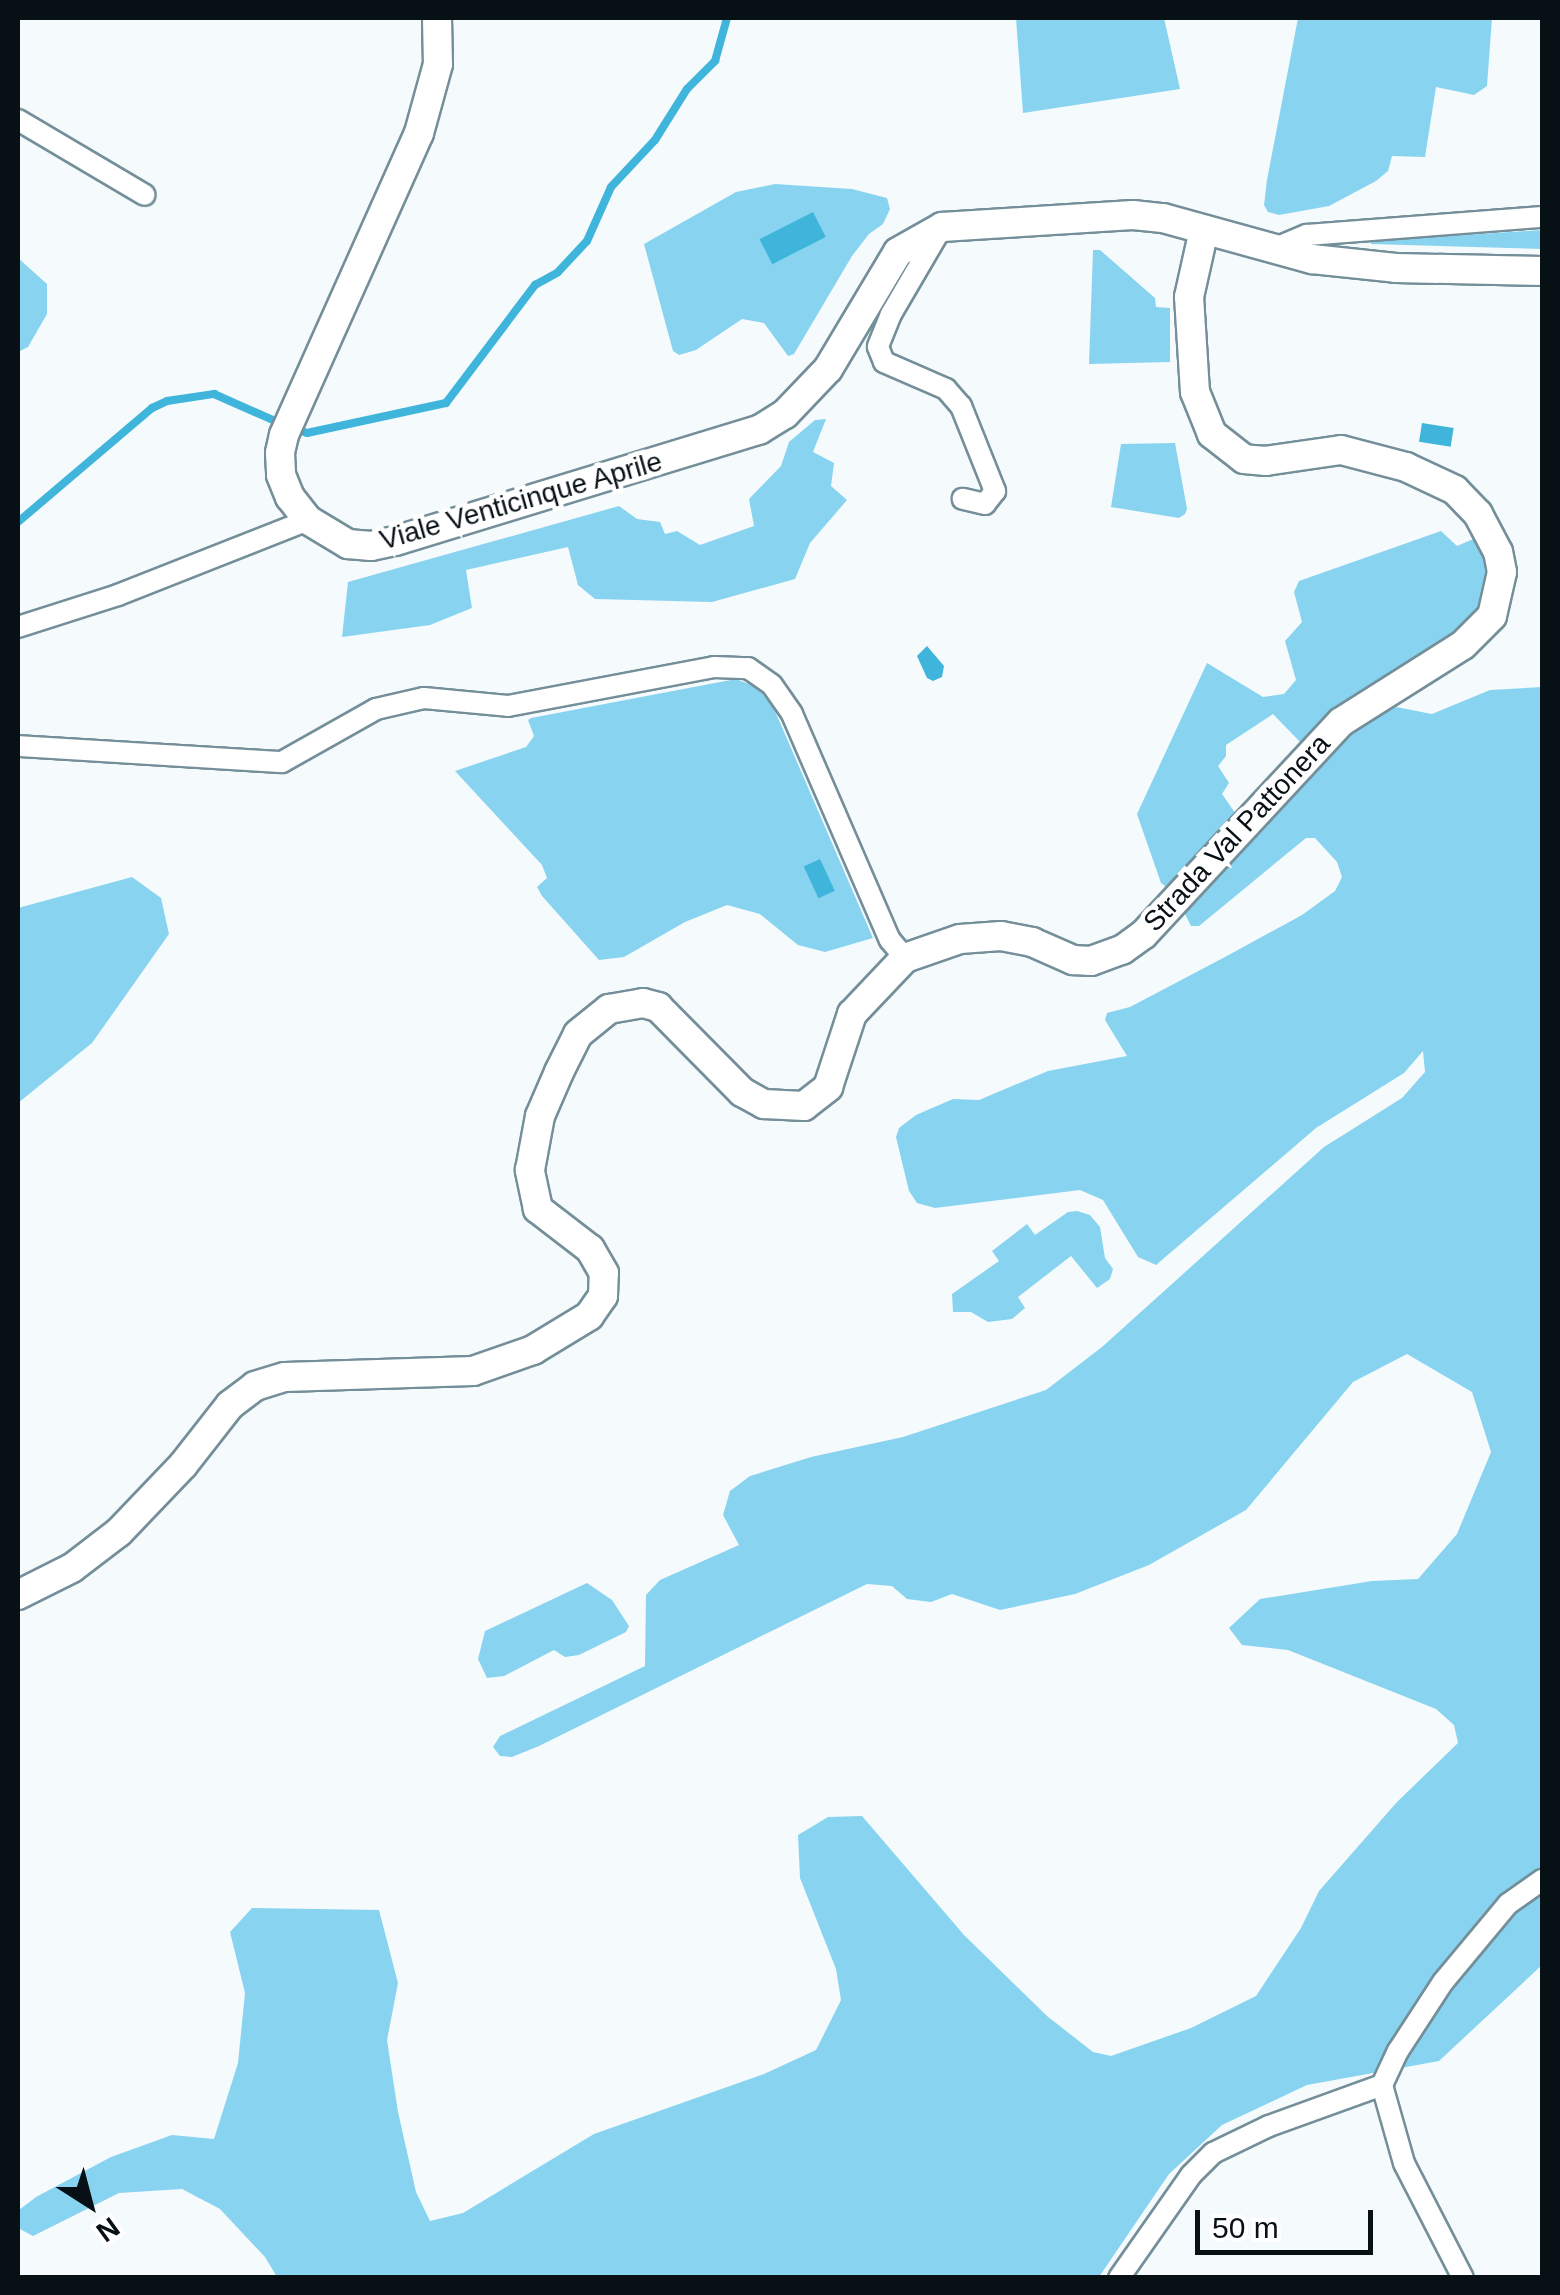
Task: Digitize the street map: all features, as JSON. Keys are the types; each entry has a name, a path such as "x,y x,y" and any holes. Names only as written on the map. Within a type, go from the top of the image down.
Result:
{"street":[{"name":"Viale Venticinque Aprile","path":"437,18 438,64 419,133 289,424 281,474 290,497 308,520 348,544 371,546 729,443 759,430 785,414 828,368 886,266 898,252 942,226 1133,215 1271,250 1396,268 1542,270"},
{"path":"18,120 146,195"},
{"path":"1271,250 1307,235 1542,217"},
{"path":"942,226 890,314 878,347 884,362 946,389 961,406 995,492 985,504 963,499"},
{"name":"Strada Val Pattonera","path":"18,1595 72,1568 118,1532 183,1465 230,1405 255,1386 285,1377 474,1371 533,1350 589,1316 604,1296 604,1273 590,1249 538,1209 530,1170 540,1116 559,1072 578,1034 609,1009 643,1003 658,1008 742,1092 764,1104 804,1106 828,1087 852,1014 905,958 960,938 1001,936 1032,942 1073,960 1091,961 1122,950 1144,934 1341,722 1463,644 1492,616 1502,572 1498,552 1478,514 1455,490 1406,467 1341,450 1266,461 1244,459 1212,434 1196,392 1189,297 1204,230"},
{"path":"18,626 118,595 308,520"},
{"path":"18,746 282,762 376,709 424,698 508,706 714,667 748,668 772,685 792,714 890,940 905,958"},
{"path":"1463,2278 1404,2163 1382,2086 1398,2051 1443,1982 1508,1904 1542,1880"},
{"path":"1119,2278 1191,2175 1212,2153 1269,2126 1382,2086"}],"shaded area":[{"path":"1016,18 1164,18 1180,89 1023,113"},
{"path":"1298,18 1492,18 1487,86 1474,95 1436,87 1425,157 1392,156 1388,171 1376,181 1329,206 1279,215 1268,212 1264,205 1267,180"},
{"path":"775,184 852,189 887,198 890,209 883,224 869,234 852,256 794,354 788,356 764,323 742,319 696,350 679,355 673,351 644,244 736,192"},
{"path":"813,212 826,237 772,264 760,239"},
{"path":"1542,230 1542,249 1371,244 1371,241"},
{"path":"1093,250 1100,250 1155,298 1156,307 1170,308 1170,362 1089,364"},
{"path":"18,258 47,284 47,314 28,347 18,352"},
{"path":"826,419 813,452 834,463 831,486 847,500 810,543 795,579 712,602 595,599 578,585 568,547 466,570 472,608 430,625 342,637 348,582 619,506 637,519 660,522 665,534 677,531 700,545 754,526 749,499 781,466 789,442 815,420"},
{"path":"1422,423 1454,428 1451,447 1419,442"},
{"path":"1175,443 1185,514 1179,518 1111,507 1121,444"},
{"path":"1441,531 1457,546 1478,537 1491,566 1480,622 1303,745 1273,714 1226,745 1226,756 1218,766 1229,783 1222,794 1238,817 1169,889 1161,883 1137,814 1207,663 1263,697 1284,694 1296,680 1285,641 1302,622 1294,592 1299,581"},
{"path":"927,646 944,666 942,677 933,681 927,678 917,656"},
{"path":"736,679 756,687 772,704 873,938 825,952 798,945 760,914 727,905 685,922 624,957 599,960 542,896 537,887 547,878 542,865 455,771 526,747 534,736 528,720 531,718"},
{"path":"1542,687 1542,1965 1439,2061 1307,2085 1222,2125 1169,2174 1099,2277 277,2277 265,2257 220,2209 182,2189 119,2193 33,2236 18,2228 19,2210 36,2197 111,2157 172,2135 214,2139 238,2063 245,1993 230,1932 252,1908 379,1910 398,1983 387,2040 398,2112 416,2192 430,2221 463,2213 594,2134 764,2074 816,2050 841,2000 836,1969 800,1878 798,1835 828,1817 862,1816 964,1935 1047,2016 1093,2052 1111,2056 1191,2028 1256,1996 1301,1928 1319,1891 1397,1802 1458,1743 1454,1725 1436,1709 1288,1650 1242,1645 1229,1628 1260,1599 1372,1581 1418,1579 1457,1534 1491,1452 1472,1392 1407,1354 1353,1382 1246,1510 1149,1565 1075,1594 1000,1610 952,1594 931,1602 907,1599 892,1586 867,1584 539,1746 512,1757 500,1756 493,1747 500,1736 645,1666 646,1595 660,1580 739,1545 723,1515 730,1491 750,1476 811,1457 903,1437 1046,1390 1102,1347 1324,1147 1402,1098 1425,1072 1423,1051 1404,1073 1316,1128 1156,1265 1138,1257 1103,1200 1080,1190 935,1208 917,1203 909,1191 896,1137 899,1128 916,1115 953,1099 979,1100 1048,1071 1127,1056 1105,1020 1107,1013 1130,1007 1225,957 1302,915 1335,891 1342,877 1337,862 1315,838 1306,838 1199,926 1191,926 1184,912 1317,763 1355,729 1396,707 1432,714 1490,690"},
{"path":"820,859 835,891 818,898 804,867"},
{"path":"132,877 161,898 169,934 92,1043 18,1103 18,908"},
{"path":"1068,1212 1090,1215 1100,1227 1105,1258 1113,1269 1110,1279 1097,1288 1071,1256 1018,1297 1025,1308 1012,1319 988,1322 971,1312 953,1312 952,1294 999,1261 992,1251 1027,1224 1035,1235"},
{"path":"587,1583 612,1600 629,1626 626,1632 579,1655 565,1657 554,1650 504,1676 487,1678 478,1659 485,1631"}],"waterway":[{"path":"295,429 307,433 446,403 535,285 558,272 587,241 611,187 655,140 687,89 715,61 727,18"},
{"path":"18,522 152,408 167,401 214,394 282,424"}]}
